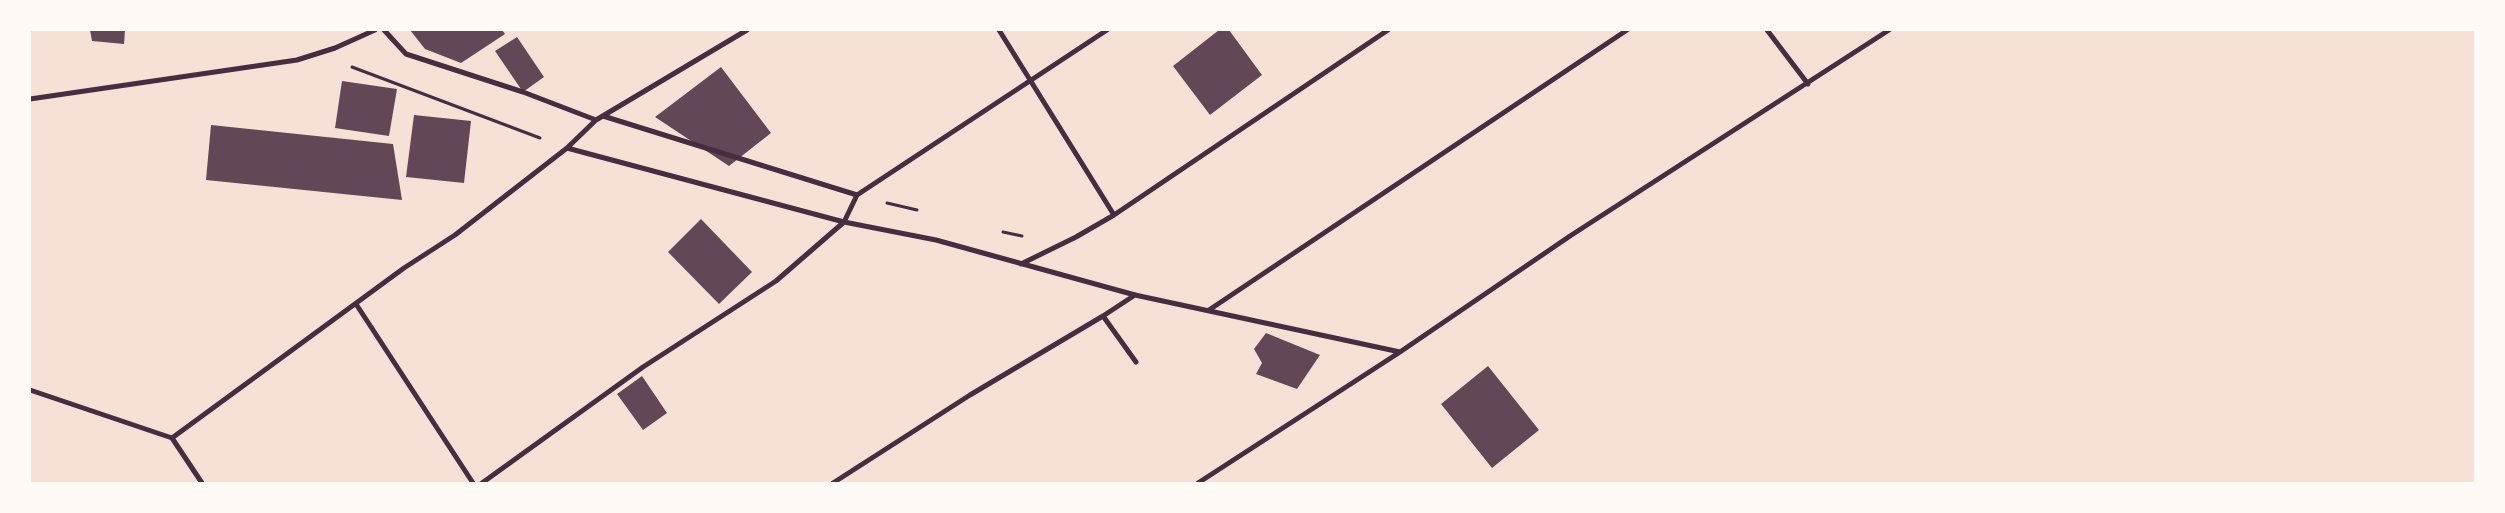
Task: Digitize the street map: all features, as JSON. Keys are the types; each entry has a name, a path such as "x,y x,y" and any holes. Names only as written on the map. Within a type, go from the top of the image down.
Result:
{"street":[{"path":"30,99 297,60 319,54 375,30"},
{"path":"384,30 402,50 596,120"},
{"path":"172,438 404,268 456,235 567,148 596,120 747,30"},
{"path":"999,30 1114,215"},
{"path":"482,483 643,367 776,281 844,222 856,197 1107,30"},
{"path":"1024,262 1114,215 1388,30"},
{"path":"1209,310 1627,30"},
{"path":"1767,30 1808,84"},
{"path":"1198,483 1400,352 1570,236 1889,30"},
{"path":"603,116 856,197"},
{"path":"567,148 844,222 936,240 1024,262 1135,294 1400,352"},
{"path":"833,483 970,395 1103,316 1135,294"},
{"path":"356,304 473,483"},
{"path":"1103,316 1136,362"},
{"path":"30,390 172,438 202,483"}],"path":[{"path":"319,54 567,148"}],"building":[{"path":"90,30 125,30 124,44 92,41"},
{"path":"410,30 502,30 505,34 461,63 425,49"},
{"path":"1219,30 1229,30 1262,75 1210,115 1173,66"},
{"path":"517,37 544,77 523,92 495,51"},
{"path":"721,67 771,133 729,166 655,117"},
{"path":"342,81 397,89 389,136 335,128"},
{"path":"414,115 471,121 464,183 406,177"},
{"path":"211,125 393,144 402,200 206,180"},
{"path":"701,219 752,272 719,304 668,252"},
{"path":"1266,333 1320,355 1297,389 1256,374 1262,363 1254,349"},
{"path":"1488,366 1539,430 1492,468 1441,404"},
{"path":"642,376 667,413 643,430 617,394"}]}
